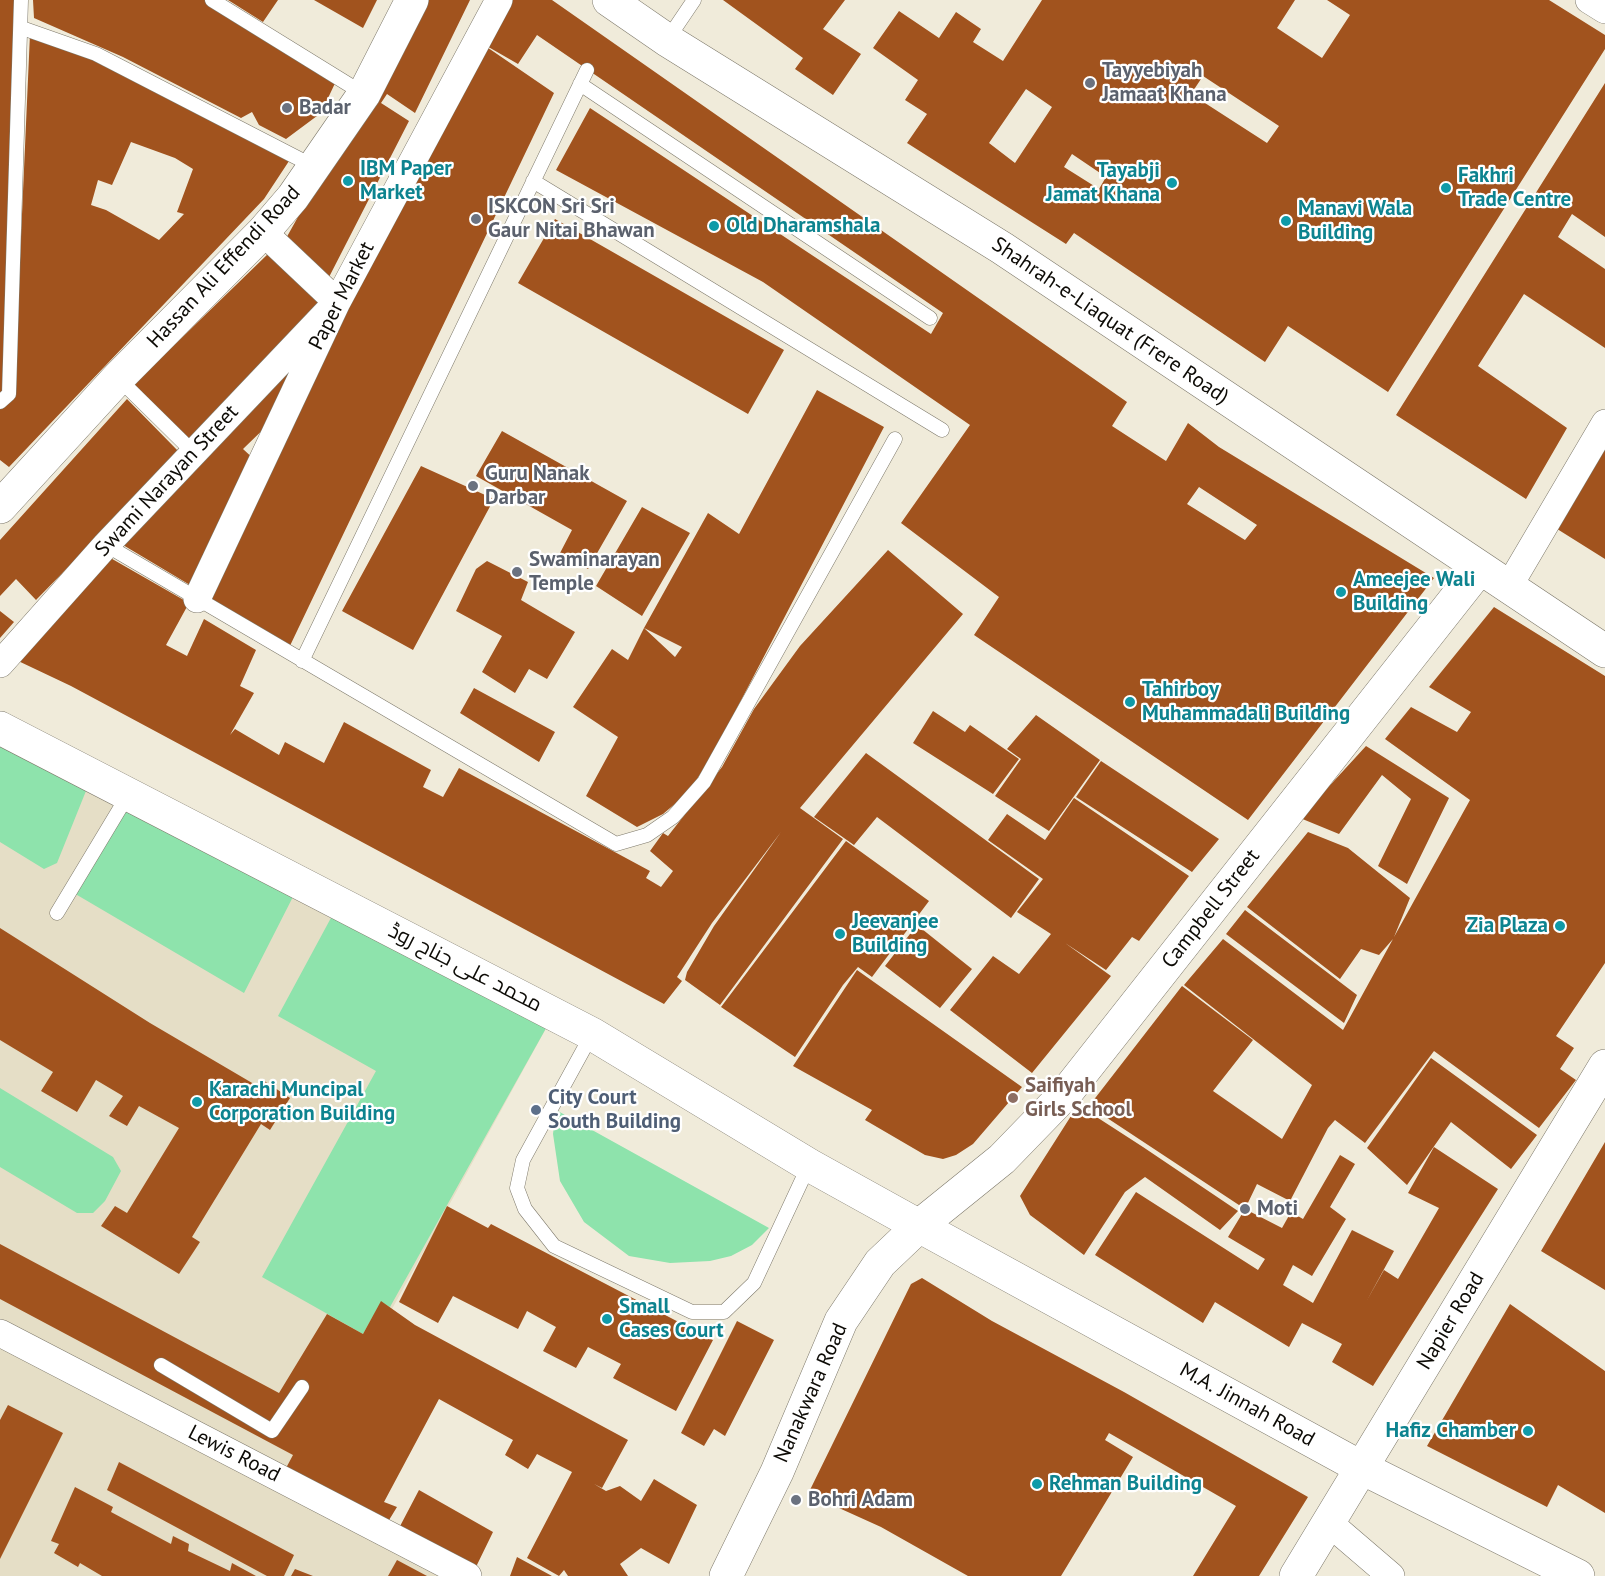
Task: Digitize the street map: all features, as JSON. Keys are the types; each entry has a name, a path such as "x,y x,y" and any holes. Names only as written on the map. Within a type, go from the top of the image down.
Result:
{"main road":[{"name":"Hassan Ali Effendi Road","path":"0,507 118,378 263,232 315,166 364,94 412,0"},
{"name":"Shahrah-e-Liaquat (Frere Road)","path":"609,0 667,40 1002,248 1479,569 1509,586 1605,651"},
{"name":"Campbell Street","path":"919,1226 1002,1159 1066,1093 1479,569"},
{"name":"محمد علی جناح روڈ","path":"0,728 592,1034 809,1165 919,1226"},
{"name":"Napier Road","path":"1296,1576 1605,1066"},
{"name":"M.A. Jinnah Road","path":"919,1226 1362,1468 1578,1576"},
{"name":"Nanakwara Road","path":"726,1576 777,1472 841,1321 880,1263 919,1226"}],"street":[{"name":"Paper Market","path":"197,599 337,302 499,0"},
{"path":"1588,0 1605,10"},
{"path":"263,232 337,302"},
{"name":"Swami Narayan Street","path":"0,664 106,544 337,302"},
{"path":"1509,586 1605,423"},
{"name":"Lewis Road","path":"0,1333 468,1576"},
{"path":"1328,1522 1391,1576"}],"lane":[{"path":"0,402 9,394 22,28 21,0"},
{"path":"212,0 364,94"},
{"path":"667,40 694,0"},
{"path":"22,28 96,54 315,166"},
{"path":"302,661 587,70"},
{"path":"580,84 930,318"},
{"path":"533,181 942,429"},
{"path":"118,378 193,452"},
{"path":"106,544 616,844 647,835 673,817 704,782 895,439"},
{"path":"57,913 128,795"},
{"path":"592,1034 523,1160 517,1188 525,1209 554,1246 692,1312 724,1312 754,1283 809,1165"},
{"path":"161,1365 272,1431 302,1387"}],"shaded area":[{"path":"0,727 554,1014 375,1340 363,1334 280,1478 468,1576 0,1576"}],"green space":[{"path":"0,728 92,776 57,863 44,869 0,842"},
{"path":"128,796 300,883 244,993 72,892"},
{"path":"339,903 554,1014 390,1307 381,1302 363,1334 262,1277 376,1071 278,1016"},
{"path":"0,1088 113,1157 121,1171 105,1201 93,1213 77,1213 0,1167"},
{"path":"556,1110 769,1228 752,1245 731,1256 710,1261 670,1263 629,1256 584,1222 560,1181 553,1134"}],"building":[{"path":"0,0 17,0 4,393 0,397"},
{"path":"33,0 206,0 337,79 321,113 286,139 259,125 252,112 241,118 123,57 34,18"},
{"path":"228,0 278,0 263,22"},
{"path":"314,0 377,0 363,28"},
{"name":"IBM Paper Market","path":"419,0 470,0 415,113 387,94 381,103 409,121 327,281 300,267 306,254 284,242"},
{"path":"491,0 552,0 1127,402 1112,426 1166,461 1188,423 1219,447 1434,578 1248,820 974,635 999,597 901,523 970,425 763,282 556,170 590,108 931,334 943,313 537,35 518,64 478,41 554,93 287,652 205,605","holes":["1199,487 1257,525 1245,540 1187,504"]},
{"path":"723,0 845,0 823,29 861,54 833,95 795,69 803,58"},
{"path":"1042,0 1295,0 1277,28 1322,58 1350,15 1327,0 1549,0 1605,35 1605,49 1388,392 1288,326 1265,362 1074,233 1066,244 907,143 927,114 905,100 918,80 873,48 899,11 939,38 956,12 981,29 973,42 1003,61","holes":["1203,76 1279,126 1267,143 1191,94","1026,89 1052,107 1015,163 989,143","1072,154 1106,177 1099,189 1064,167"]},
{"path":"30,34 96,57 291,158 264,199 9,467 0,460 0,409 14,394","holes":["131,142 175,158 193,169 177,212 184,214 159,240 106,210 91,205 98,180 112,185"]},
{"path":"1605,83 1605,237 1572,214 1558,237 1605,269 1605,348 1524,294 1478,366 1567,428 1526,499 1396,415"},
{"path":"555,219 784,350 748,414 518,283"},
{"path":"270,252 321,302 189,441 133,385"},
{"path":"316,333 277,416 243,449 256,461 195,588 118,542"},
{"path":"817,390 884,427 714,752 689,792 663,814 637,827 586,796 618,737 573,707 612,649 628,660 644,628 708,513 739,534","holes":["644,628 682,647 675,657"]},
{"path":"127,399 180,453 36,600 16,579 0,596 0,540"},
{"path":"1605,423 1605,559 1546,522"},
{"path":"502,431 627,501 588,569 560,553 572,530 476,476"},
{"path":"421,466 494,499 413,650 342,611"},
{"path":"642,507 690,533 642,616 596,586"},
{"path":"888,550 963,614 800,808 843,839 720,1005 685,980 687,972 714,926 781,832 712,923 677,977 682,981 664,1004 71,686 14,659 107,556 189,603 166,645 187,656 204,619 256,650 240,686 254,693 230,735 235,729 279,755 285,742 324,763 344,722 431,770 423,787 443,797 459,768 650,871 646,878 661,887 673,871 650,851 663,833 668,836 722,767 754,709 800,646"},
{"path":"487,561 528,582 521,600 575,632 547,679 529,669 515,693 482,672 502,636 456,611 476,569"},
{"path":"1494,607 1605,676 1605,963 1556,1036 1574,1048 1560,1069 1576,1080 1539,1128 1434,1051 1365,1143 1335,1120 1328,1128 1290,1201 1257,1184 1245,1209 1089,1106 1182,986 1253,1040 1213,1091 1282,1139 1312,1085 1184,985 1223,939 1343,1030 1393,939 1379,955 1361,949 1340,979 1247,907 1308,832 1348,848 1410,898 1394,937 1470,800 1385,739 1411,707 1457,732 1471,712 1429,687"},
{"path":"0,611 14,622 0,638"},
{"path":"474,688 555,732 539,762 460,713"},
{"path":"933,711 965,732 970,725 1019,759 993,794 913,743"},
{"path":"1036,715 1100,760 1049,831 995,796 1021,759 1007,749"},
{"path":"1366,746 1449,798 1407,884 1378,866 1411,799 1382,775 1339,834 1300,818"},
{"path":"866,753 1039,879 1011,918 877,817 854,845 814,817"},
{"path":"1101,761 1219,839 1192,872 1076,797"},
{"path":"1074,798 1189,876 1139,941 1132,937 1106,970 1065,943 1111,976 1032,1073 950,1010 993,956 1019,974 1051,934 1017,912 1043,879 988,840 1007,814 1045,840"},
{"name":"Jeevanjee Building","path":"846,841 929,901 872,977 858,967 843,985 795,1057 721,1007"},
{"path":"1245,910 1357,995 1344,1023 1226,934"},
{"path":"917,925 972,969 940,1008 885,966"},
{"name":"Karachi Muncipal Corporation Building","path":"0,928 150,1023 259,1087 263,1080 290,1098 270,1130 261,1124 192,1237 200,1242 179,1274 101,1226 115,1206 127,1213 179,1128 139,1106 127,1126 109,1116 123,1096 96,1080 77,1112 41,1091 53,1072 0,1040"},
{"path":"857,970 1022,1087 973,1144 956,1155 943,1159 925,1155 865,1120 872,1110 793,1066"},
{"path":"1431,1058 1537,1135 1511,1169 1451,1122 1407,1185 1367,1148"},
{"path":"1078,1105 1238,1211 1220,1230 1145,1177 1125,1192 1084,1255 1030,1215 1020,1196"},
{"path":"1605,1142 1605,1290 1541,1251"},
{"path":"1434,1147 1498,1189 1373,1386 1332,1362 1342,1344 1302,1323 1289,1347 1215,1302 1203,1323 1095,1255 1136,1192 1258,1270 1265,1259 1228,1237 1245,1209 1282,1228 1291,1212 1303,1219 1340,1155 1355,1164 1330,1207 1346,1219 1312,1276 1293,1265 1283,1285 1313,1303 1352,1230 1394,1251 1366,1302 1384,1270 1398,1279 1439,1208 1408,1193"},
{"name":"Small Cases Court","path":"447,1206 488,1228 491,1224 713,1340 676,1411 613,1378 621,1364 588,1347 576,1368 543,1351 556,1327 527,1311 518,1329 453,1296 438,1323 399,1302"},
{"path":"0,1244 279,1393 327,1314 363,1334 381,1301 415,1325 628,1440 602,1488 594,1484 606,1491 620,1486 641,1501 654,1479 697,1505 669,1564 641,1548 620,1564 628,1576 568,1576 564,1570 559,1576 527,1558 572,1472 537,1454 528,1469 505,1455 513,1440 439,1399 384,1502 397,1507 386,1525 286,1468 293,1455 0,1299"},
{"path":"922,1278 992,1321 1124,1392 1308,1497 1259,1576 1193,1576 1236,1506 1109,1433 1105,1440 1133,1457 1061,1576 968,1576 881,1527 808,1494 911,1284"},
{"name":"Hafiz Chamber","path":"1510,1304 1605,1371 1605,1513 1558,1485 1547,1507 1427,1446"},
{"path":"737,1321 774,1340 725,1436 714,1429 704,1446 681,1433"},
{"path":"8,1405 63,1433 0,1559 0,1420"},
{"path":"119,1462 294,1555 284,1576 267,1576 107,1490"},
{"path":"75,1487 113,1507 111,1512 171,1544 173,1536 189,1544 188,1551 230,1571 232,1563 256,1576 102,1576 80,1563 78,1567 54,1553 59,1544 51,1541"},
{"path":"419,1490 493,1532 474,1571 398,1530"},
{"path":"517,1557 552,1576 510,1576"},
{"path":"397,1560 427,1576 388,1576"},
{"path":"295,1569 313,1576 291,1576"}],"place":[{"name":"Tayyebiyah Jamaat Khana","path":"1090,83"},
{"name":"Badar","path":"287,108"},
{"name":"IBM Paper Market","path":"348,181"},
{"name":"Tayabji Jamat Khana","path":"1172,183"},
{"name":"Fakhri Trade Centre","path":"1446,188"},
{"name":"ISKCON Sri Sri Gaur Nitai Bhawan","path":"476,219"},
{"name":"Manavi Wala Building","path":"1286,221"},
{"name":"Old Dharamshala","path":"714,226"},
{"name":"Guru Nanak Darbar","path":"473,486"},
{"name":"Swaminarayan Temple","path":"517,572"},
{"name":"Ameejee Wali Building","path":"1341,592"},
{"name":"Tahirboy Muhammadali Building","path":"1130,702"},
{"name":"Zia Plaza","path":"1560,926"},
{"name":"Jeevanjee Building","path":"840,934"},
{"name":"Saifiyah Girls School","path":"1013,1098"},
{"name":"Karachi Muncipal Corporation Building","path":"197,1102"},
{"name":"City Court South Building","path":"536,1110"},
{"name":"Moti","path":"1245,1209"},
{"name":"Small Cases Court","path":"607,1319"},
{"name":"Hafiz Chamber","path":"1528,1431"},
{"name":"Rehman Building","path":"1037,1484"},
{"name":"Bohri Adam","path":"796,1500"}]}
